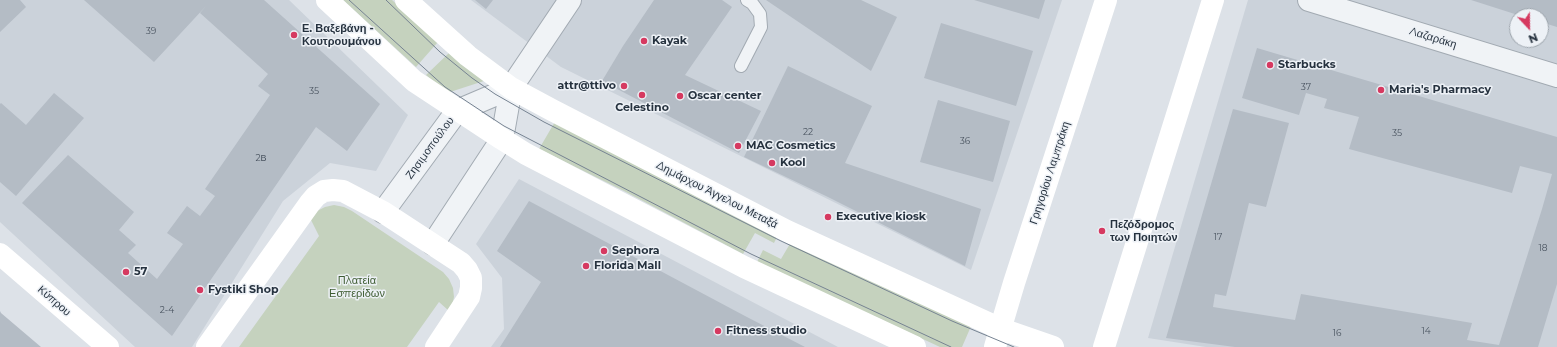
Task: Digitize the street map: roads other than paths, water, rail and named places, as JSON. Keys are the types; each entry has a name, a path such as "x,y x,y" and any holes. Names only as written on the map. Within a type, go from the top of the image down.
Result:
{"street":[{"path":"327,0 414,81 502,140 744,267 915,347"},
{"name":"Δημάρχου Άγγελου Μεταξά","path":"406,0 468,56 511,88 998,338 1052,347"},
{"path":"433,244 502,140 511,88 570,0"},
{"name":"Γρηγορίου Λαμπράκη","path":"998,338 1014,283 1106,0"},
{"path":"1104,347 1213,0"},
{"name":"Λαζαράκη","path":"1309,0 1557,76"},
{"name":"Ζησιμοπούλου","path":"383,212 457,111 511,88"},
{"path":"207,347 316,196 324,191 333,190 343,191 383,212 433,244 460,263 467,270 471,278 469,297 436,347"},
{"name":"Κύπρου","path":"0,254 108,347"}],"lane":[{"path":"741,66 761,27 760,14 752,3 747,0"}],"tram line":[{"path":"349,0 445,87 504,126 751,254 951,347"},
{"path":"386,0 440,52 472,78 495,94 544,122 781,241 952,321 1014,347"}],"place":[{"name":"Ε. Βαξεβάνη - Κουτρουμάνου","path":"294,35"},
{"name":"Kayak","path":"644,41"},
{"name":"Starbucks","path":"1270,65"},
{"name":"attr@ttivo","path":"624,86"},
{"name":"Maria's Pharmacy","path":"1381,90"},
{"name":"Celestino","path":"642,95"},
{"name":"Oscar center","path":"680,96"},
{"name":"MAC Cosmetics","path":"738,146"},
{"name":"Kool","path":"772,163"},
{"name":"Executive kiosk","path":"828,217"},
{"name":"Πεζόδρομος των Ποιητών","path":"1102,231"},
{"name":"Sephora","path":"604,251"},
{"name":"Florida Mall","path":"586,266"},
{"name":"57","path":"126,272"},
{"name":"Fystiki Shop","path":"200,290"},
{"name":"Fitness studio","path":"718,331"}],"park label":[{"name":"Πλατεία Εσπερίδων","path":"357,287"}]}
